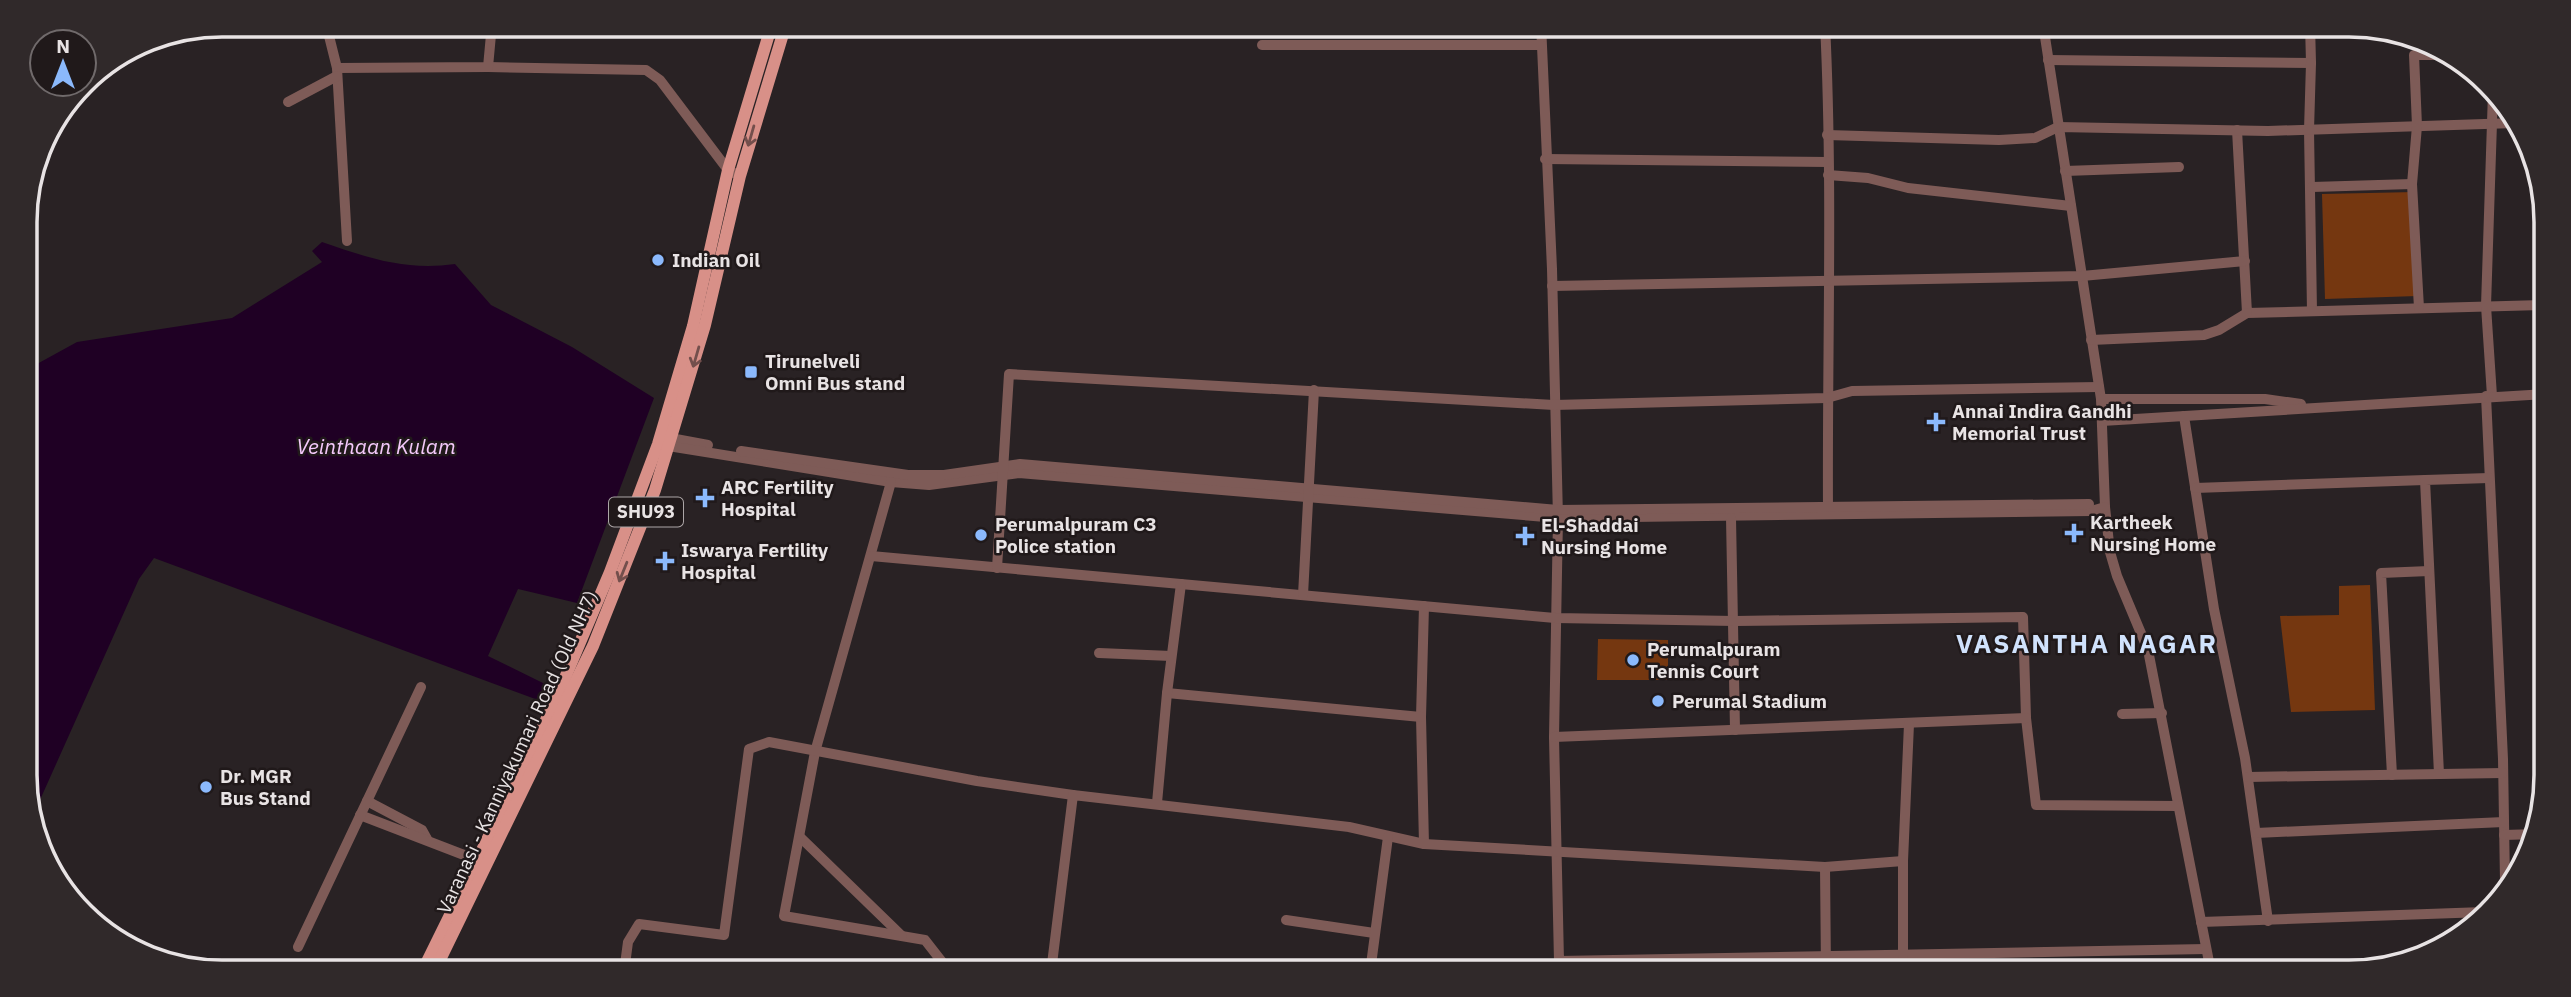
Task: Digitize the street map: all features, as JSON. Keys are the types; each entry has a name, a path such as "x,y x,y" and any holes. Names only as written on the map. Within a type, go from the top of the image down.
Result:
{"main road":[{"name":"Varanasi - Kanniyakumari Road (Old NH7)","path":"440,960 593,646 665,441 769,37"},
{"name":"Varanasi - Kanniyakumari Road (Old NH7)","path":"734,173 781,37"},
{"name":"Varanasi - Kanniyakumari Road (Old NH7)","path":"428,960 553,706 665,441"}],"street":[{"path":"329,37 337,72 347,241"},
{"path":"488,66 491,37"},
{"path":"1541,37 1552,286 1558,514 1554,737 1559,960"},
{"path":"1825,37 1830,281 1828,512"},
{"path":"2045,37 2100,393 2105,507 2113,565 2144,638 2162,713 2208,960"},
{"path":"2310,37 2312,311"},
{"path":"1262,45 1541,44"},
{"path":"2419,308 2412,184 2417,126 2414,55 2429,55"},
{"path":"2048,60 2311,63"},
{"path":"288,102 337,72 488,66 646,70 660,80 734,173"},
{"path":"2493,105 2486,306 2489,478 2503,773 2505,875"},
{"path":"1827,135 1999,140 2035,138 2059,127 2309,130 2506,123"},
{"path":"2237,130 2247,313"},
{"path":"1545,159 1828,162"},
{"path":"2065,171 2179,167"},
{"path":"1828,175 1868,178 1908,188 2071,206"},
{"path":"2312,187 2412,184"},
{"path":"1552,286 2082,276 2245,261"},
{"path":"2091,340 2204,335 2220,330 2247,313 2534,305"},
{"path":"997,568 1001,469 1010,374 1554,405 1827,398 1852,391 2100,393 2265,399 2321,407"},
{"path":"1303,595 1314,390"},
{"path":"2102,421 2534,394"},
{"path":"2184,416 2214,609 2248,777 2268,921"},
{"path":"665,441 908,475 1001,469 1558,514 1731,518 1828,512"},
{"path":"665,441 891,482 945,484 1001,469"},
{"path":"2195,488 2489,478"},
{"path":"2425,480 2439,774"},
{"path":"891,482 815,751 784,916 925,940 941,960"},
{"path":"1558,514 2091,511 2105,507"},
{"path":"1731,518 1735,730"},
{"path":"871,556 1555,618 1735,621 2023,617 2026,718 2036,804 2178,806"},
{"path":"2392,775 2381,573 2429,571"},
{"path":"1157,803 1181,584"},
{"path":"1424,606 1421,717 1424,844"},
{"path":"1099,653 1171,656"},
{"path":"298,947 421,687"},
{"path":"1167,693 1421,717"},
{"path":"2122,714 2162,713"},
{"path":"1554,737 2026,718"},
{"path":"1903,956 1903,861 1909,724"},
{"path":"626,960 628,942 639,924 724,935 749,748 769,742 977,781 1073,795 1349,827 1424,844 1557,849 1825,867 1903,861"},
{"path":"2248,777 2503,773"},
{"path":"1052,960 1073,795"},
{"path":"367,801 422,830 427,839"},
{"path":"360,816 415,839 427,839 477,860"},
{"path":"2256,833 2504,822"},
{"path":"2504,835 2524,834"},
{"path":"800,837 902,936"},
{"path":"1371,960 1388,837"},
{"path":"1825,867 1826,957"},
{"path":"2201,922 2473,912"},
{"path":"1286,920 1374,933"},
{"path":"1746,960 2206,949"}],"shaded area":[{"path":"2415,192 2418,296 2325,299 2322,194"},
{"path":"2370,585 2375,710 2291,712 2280,616 2339,615 2339,586"},
{"name":"Perumalpuram Tennis Court","path":"1598,639 1668,640 1668,680 1597,680"}],"water":[{"name":"Veinthaan Kulam","path":"322,242 387,262 420,266 455,264 491,305 572,347 654,398 577,603 518,589 488,656 545,684 538,700 154,558 139,579 39,803 37,364 77,342 232,318 322,262 312,251"}],"place":[{"name":"Indian Oil","path":"658,260"},
{"name":"Tirunelveli Omni Bus stand","path":"751,372"},
{"name":"Annai Indira Gandhi Memorial Trust","path":"1936,422"},
{"name":"ARC Fertility Hospital","path":"705,498"},
{"name":"Kartheek Nursing Home","path":"2074,533"},
{"name":"Perumalpuram C3 Police station","path":"981,535"},
{"name":"El-Shaddai Nursing Home","path":"1525,536"},
{"name":"Iswarya Fertility Hospital","path":"665,561"},
{"name":"Perumalpuram Tennis Court","path":"1633,660"},
{"name":"Perumal Stadium","path":"1658,701"},
{"name":"Dr. MGR Bus Stand","path":"206,787"}],"district":[{"name":"VASANTHA NAGAR","path":"2087,644"}]}
